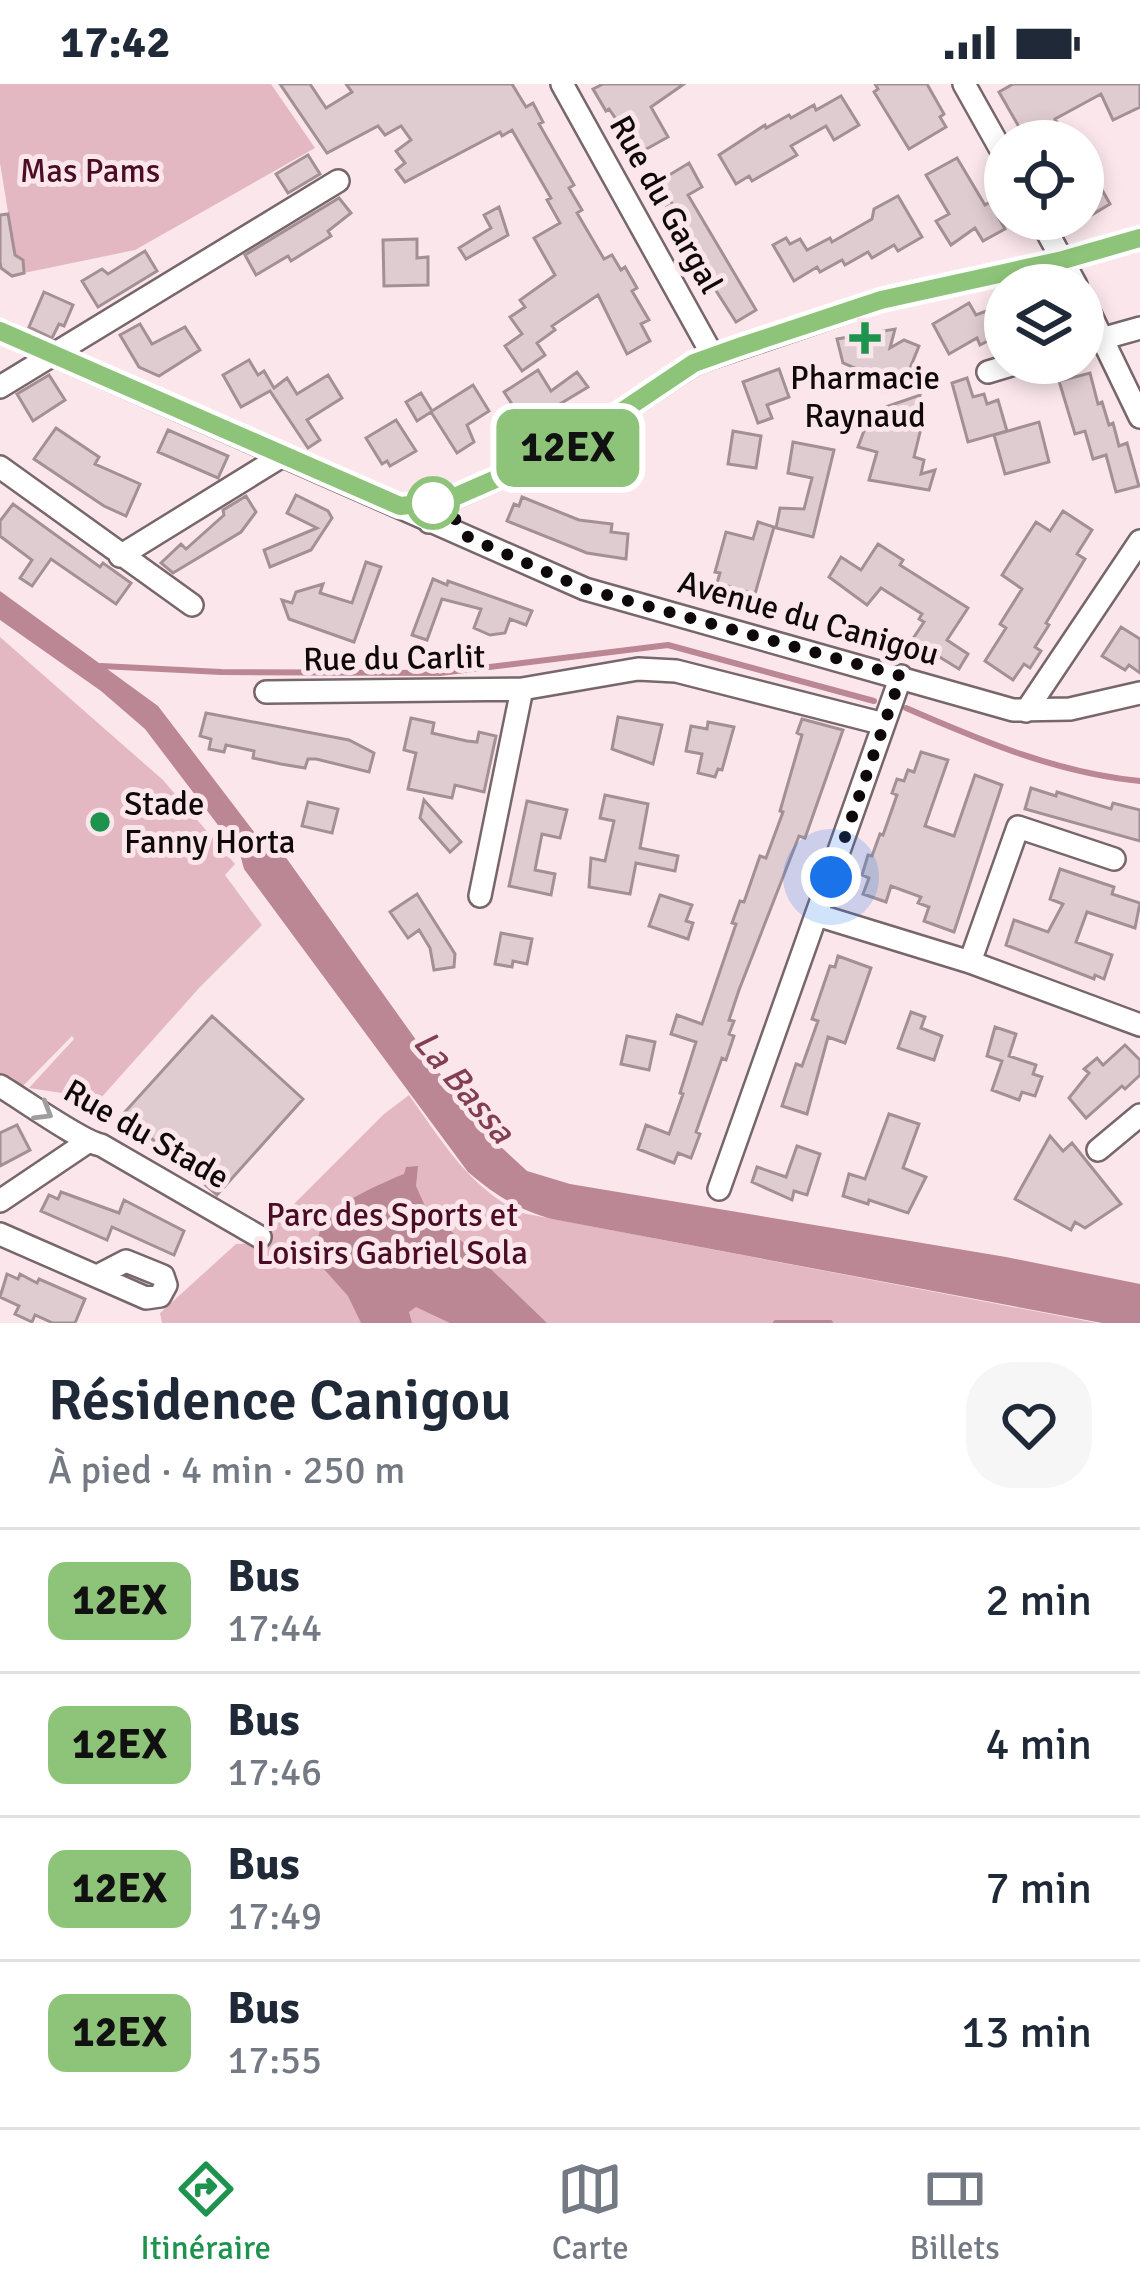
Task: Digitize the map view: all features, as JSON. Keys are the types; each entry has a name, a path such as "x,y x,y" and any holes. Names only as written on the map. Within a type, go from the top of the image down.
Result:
{"street":[{"name":"Rue du Gargal","path":"562,84 713,356"},
{"path":"964,84 984,120"},
{"path":"0,387 338,181"},
{"path":"429,522 443,502 569,447 694,363 881,300 1140,238"},
{"path":"1052,240 1065,264"},
{"path":"1104,338 1140,328"},
{"name":"Avenue du Canigou","path":"0,331 585,589 1026,711 1070,709 1140,693"},
{"path":"1104,359 1140,417"},
{"path":"120,556 282,457"},
{"path":"0,467 193,605"},
{"path":"443,502 468,537"},
{"name":"Avenue du Canigou","path":"400,506 443,502"},
{"path":"1026,711 1140,541"},
{"name":"Rue du Carlit","path":"266,692 522,689 638,669 676,670 884,724"},
{"path":"719,1189 901,676"},
{"name":"Rue du Carlit","path":"480,896 522,689"},
{"path":"970,962 1018,827 1114,859"},
{"path":"818,915 970,962 1140,1025"},
{"name":"Rue du Stade","path":"0,1086 61,1122 86,1143 100,1145 260,1237"},
{"path":"1098,1150 1140,1115"},
{"path":"0,1201 86,1143"},
{"path":"0,1234 99,1275"}],"green space":[{"name":"Mas Pams","path":"0,84 271,84 315,148 135,250 24,273 23,260 15,255 0,163"},
{"name":"Stade Fanny Horta","path":"0,637 163,780 235,864 225,875 262,925 100,1099 29,1088 72,1036 22,1087 0,1073"},
{"name":"Parc des Sports et Loisirs Gabriel Sola","path":"409,1095 472,1177 522,1213 1097,1323 162,1323 160,1313 236,1244 255,1243 384,1114"}],"shaded area":[{"path":"0,591 158,706 261,841 282,852 476,1124 527,1171 570,1184 1140,1284 1140,1323 1102,1323 552,1219 497,1194 468,1172 145,729 101,691 0,620"},
{"path":"418,1166 416,1186 425,1206 547,1323 450,1323 416,1307 409,1312 412,1323 361,1323 348,1296 314,1258 321,1228 339,1207 404,1174 406,1167"}],"building":[{"path":"280,84 310,84 326,108 352,92 346,84 512,84 526,107 533,103 543,122 539,124 574,185 569,188 582,210 577,213 604,259 612,255 637,288 632,291 649,320 641,324 650,341 627,354 598,295 552,326 555,330 537,343 545,355 522,371 505,346 522,334 510,317 525,307 520,300 555,275 534,238 560,223 512,130 405,182 396,170 405,163 396,151 411,140 401,126 385,135 378,126 327,153"},
{"path":"603,84 684,84 651,107 668,137 641,152 627,127 623,129 606,111 593,89"},
{"path":"875,84 927,84 946,127 909,149 874,92"},
{"path":"1013,84 1140,84 1140,107 1113,120 1101,94 1056,120 1015,120 999,92"},
{"path":"841,96 859,125 834,140 826,126 791,146 797,155 752,181 749,176 736,184 719,155 765,125 814,105 816,110"},
{"path":"308,155 320,174 288,193 276,174"},
{"path":"957,158 984,203 985,240 983,241 975,228 951,245 936,221 949,214 926,175"},
{"path":"689,163 702,187 688,195 756,310 736,322 706,275 699,279 686,256 693,253 667,207 672,204 661,180"},
{"path":"898,196 922,237 898,251 894,245 872,258 868,252 845,265 842,260 820,272 817,267 794,281 773,245 786,238 790,244 800,239 807,250 830,238 832,242 872,219 874,209"},
{"path":"339,198 351,213 328,231 331,236 291,261 288,256 256,275 245,255"},
{"path":"499,207 508,235 466,259 459,248 491,228 484,215"},
{"path":"8,214 15,255 23,260 24,273 12,276 0,262 0,215"},
{"path":"417,239 417,258 428,257 428,285 384,286 383,240"},
{"path":"145,251 157,271 98,307 82,281 102,269 108,274"},
{"path":"44,292 73,305 64,326 59,324 52,338 29,327"},
{"path":"969,303 976,315 984,312 984,343 980,345 977,338 949,354 933,324"},
{"path":"140,324 152,344 185,327 200,350 159,376 139,367 120,335"},
{"path":"895,329 890,348 904,340 919,346 906,378 883,391 851,379 855,368 843,363 837,339"},
{"path":"249,360 258,375 264,371 274,388 287,378 297,394 328,375 342,398 307,420 320,440 308,448 270,391 241,407 223,375"},
{"path":"779,369 789,397 767,405 772,418 758,423 743,382"},
{"path":"538,370 551,391 577,372 588,387 540,416 547,427 533,436 504,392"},
{"path":"49,375 65,400 33,421 17,394"},
{"path":"967,378 973,397 984,394 987,404 998,400 1007,431 968,442 952,383"},
{"path":"1060,384 1093,384 1119,446 1127,443 1139,486 1116,492 1106,455 1093,459 1085,431 1075,434"},
{"path":"473,385 489,411 467,425 474,442 457,453 431,412 417,421 406,402 421,393 432,411"},
{"path":"920,395 914,417 923,420 914,457 924,460 921,474 935,470 929,490 869,480 877,452 858,447 871,412"},
{"path":"396,420 416,451 390,466 387,461 382,464 366,438"},
{"path":"1039,422 1049,462 1005,474 994,435"},
{"path":"56,428 99,457 95,464 140,484 126,516 34,459"},
{"path":"168,430 228,456 218,478 158,452"},
{"path":"733,431 761,436 756,468 728,464"},
{"path":"793,442 834,450 813,537 776,528 780,508 804,509 812,478 788,473"},
{"path":"619,447 634,448 631,487 596,484 598,458 618,460"},
{"path":"296,495 328,511 332,518 311,550 270,567 264,550 317,528 287,513"},
{"path":"246,496 256,512 241,532 173,573 161,563 181,544 186,549 224,515 223,510"},
{"path":"522,497 579,520 612,524 611,532 628,534 626,559 587,553 507,521"},
{"path":"13,504 100,567 103,563 131,583 116,604 51,559 32,586 20,578 32,560 0,536 0,521"},
{"path":"1063,511 1092,530 1077,554 1085,559 1046,623 1035,647 1041,651 1030,668 1024,664 1013,680 985,661 1022,589 1002,575 1036,522 1050,531"},
{"path":"758,522 774,527 755,594 717,583 720,573 715,572 726,532 753,539"},
{"path":"878,544 903,560 900,565 968,608 947,640 968,654 959,669 912,640 924,622 919,619 922,614 881,588 867,605 829,577 841,557 861,570"},
{"path":"366,562 381,567 354,642 289,619 282,600 292,603 296,592 323,584 320,593 352,603"},
{"path":"433,579 532,611 526,625 510,619 505,633 490,635 474,628 481,609 442,599 427,640 412,635"},
{"path":"1121,627 1140,639 1140,673 1102,656"},
{"path":"206,713 349,740 374,753 369,772 316,759 308,759 305,768 281,764 226,745 224,752 209,749 211,739 200,736"},
{"path":"618,717 662,725 653,764 612,749"},
{"path":"411,718 434,723 432,733 467,741 477,742 479,732 496,736 484,792 455,785 452,798 408,789 416,753 404,750"},
{"path":"802,719 843,730 805,838 799,836 739,990 729,1020 734,1021 729,1034 734,1036 726,1060 722,1058 691,1158 678,1153 674,1163 638,1149 646,1125 669,1134 683,1094 696,1042 671,1034 677,1015 702,1024 740,901 744,902 760,856 766,858 783,812"},
{"path":"708,722 734,727 722,770 715,777 698,773 702,754 686,751 691,726 707,729"},
{"path":"921,752 948,760 925,826 954,836 975,775 1002,785 954,932 924,921 929,907 918,903 921,897 891,886 886,902 863,894 869,878 862,875 868,855 872,856 883,835 897,795 892,793 897,779 904,781 908,770 914,772"},
{"path":"1031,788 1111,809 1113,803 1140,810 1140,841 1025,809"},
{"path":"605,795 648,804 640,848 678,856 675,871 636,863 630,894 589,887 591,858 605,861 614,821 600,818"},
{"path":"424,800 461,842 450,852 420,818"},
{"path":"527,801 567,810 560,838 542,834 535,870 555,874 551,895 509,886"},
{"path":"308,802 338,809 332,833 302,826"},
{"path":"1060,869 1114,887 1112,894 1140,903 1135,928 1087,912 1076,942 1112,955 1104,979 1006,945 1014,920 1048,932 1063,904 1050,899"},
{"path":"417,894 455,954 454,967 434,970 430,948 419,930 408,938 390,912"},
{"path":"660,895 692,905 686,921 693,923 688,939 649,926"},
{"path":"501,933 532,939 527,964 495,964"},
{"path":"838,956 871,968 845,1043 828,1037 807,1114 782,1106 796,1064 802,1066 818,1021 812,1019"},
{"path":"911,1012 925,1017 921,1028 942,1036 934,1060 898,1048"},
{"path":"212,1016 303,1099 217,1195 123,1114"},
{"path":"995,1027 1016,1034 1009,1056 1036,1065 1033,1074 1042,1077 1035,1096 1022,1092 1019,1100 992,1090 1002,1061 987,1056"},
{"path":"627,1036 655,1042 649,1070 621,1064"},
{"path":"1125,1045 1140,1060 1140,1075 1086,1118 1069,1098 1089,1073 1084,1069 1097,1058 1103,1065"},
{"path":"889,1114 919,1124 903,1168 926,1177 908,1213 843,1196 849,1174 865,1179"},
{"path":"17,1125 30,1150 0,1166 0,1133"},
{"path":"1050,1136 1063,1151 1072,1143 1121,1204 1085,1228 1075,1222 1071,1230 1015,1199"},
{"path":"797,1146 820,1154 807,1195 794,1191 792,1200 752,1182 757,1167 786,1177"},
{"path":"61,1192 119,1213 124,1200 184,1231 174,1255 112,1227 107,1240 41,1211 49,1195 58,1199"},
{"path":"7,1274 18,1279 20,1274 37,1283 39,1279 85,1299 75,1323 53,1323 35,1315 32,1322 15,1314 19,1306 0,1297"}],"waterway":[{"path":"101,666 440,673 668,645 874,701"},
{"path":"906,708 1050,763 1140,781"},
{"path":"776,1323 830,1323"}],"bus line":[{"name":"12EX","path":"0,331 400,506 443,502 569,447 694,363 881,300 1140,238"}],"place":[{"name":"Pharmacie Raynaud","path":"865,338"},
{"name":"Stade Fanny Horta","path":"100,822"}],"route":[{"path":"433,503 427,503 443,502 450,508 468,537 585,589 901,676 831,877"}],"water label":[{"name":"La Bassa","path":"465,1086"}]}
